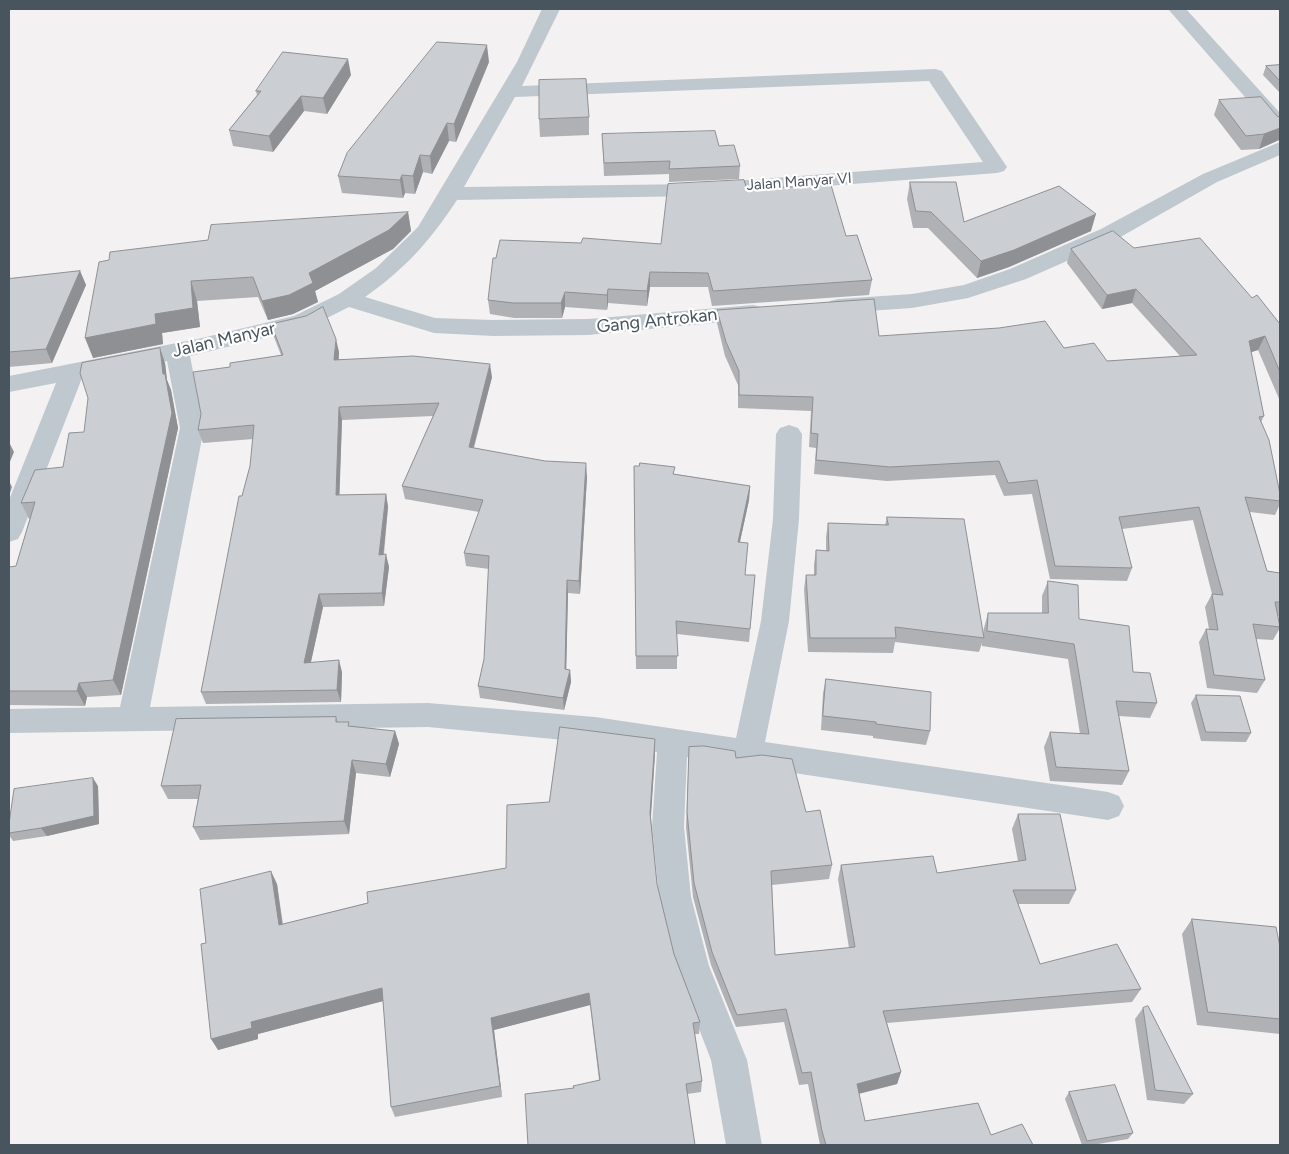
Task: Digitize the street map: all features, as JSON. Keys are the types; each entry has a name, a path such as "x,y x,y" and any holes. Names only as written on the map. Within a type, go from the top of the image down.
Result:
{"street":[{"name":"Jalan Manyar","path":"9,384 177,351 301,322 347,299 384,273 426,231 450,194 508,92 551,9"},
{"path":"1178,9 1280,125"},
{"name":"Jalan Manyar VI","path":"450,194 695,190 997,167 934,75 508,92"},
{"path":"817,308 912,301 968,291 1018,274 1109,234 1210,178 1280,148"},
{"name":"Gang Antrokan","path":"347,299 434,325 510,328 588,327 770,311"},
{"path":"132,719 150,641 192,428 177,351"},
{"path":"9,532 73,371"},
{"path":"748,752 775,621 786,520 789,434"},
{"path":"9,721 428,715 594,730 1108,806"},
{"path":"673,742 668,827 675,897 692,966 728,1060 744,1145"}],"building":[{"path":"437,42 487,45 454,124 447,123 430,156 420,155 413,176 402,175 400,180 338,176 347,153"},
{"path":"283,52 348,59 323,98 301,96 269,136 229,130 261,91 256,91"},
{"path":"1280,65 1280,81 1266,66"},
{"path":"586,79 589,117 539,119 539,80"},
{"path":"1261,97 1280,117 1280,128 1264,134 1246,136 1219,100"},
{"path":"715,131 719,146 734,145 740,166 669,169 670,161 604,163 602,134"},
{"path":"744,180 747,189 831,185 846,236 857,235 872,280 713,291 708,273 650,272 647,291 608,289 607,295 565,292 561,303 513,303 488,300 493,258 496,258 500,240 581,243 583,238 661,244 668,184"},
{"path":"910,182 956,182 964,222 1059,186 1096,214 1014,250 981,261 931,212 916,211"},
{"path":"408,212 389,230 309,273 313,283 289,295 262,301 253,277 191,281 193,308 155,314 156,324 85,338 99,262 109,260 110,252 208,240 211,225"},
{"path":"1113,231 1134,248 1200,238 1252,298 1257,295 1280,324 1280,372 1265,336 1249,341 1264,416 1259,417 1269,440 1280,494 1280,501 1245,497 1267,571 1280,573 1280,602 1275,602 1280,627 1253,624 1265,680 1214,675 1206,629 1218,630 1212,594 1223,595 1199,507 1119,517 1132,568 1055,566 1037,480 1008,483 999,461 890,467 816,460 818,434 811,433 813,397 739,395 739,371 726,342 717,310 874,299 879,336 999,328 1045,321 1064,348 1094,343 1107,361 1197,355 1136,289 1107,295 1071,249"},
{"path":"80,271 46,349 9,352 9,279"},
{"path":"323,307 336,339 334,360 413,356 490,364 469,447 545,461 586,463 579,581 567,580 565,669 570,670 563,698 478,686 484,659 489,556 464,553 483,500 402,486 439,403 339,407 336,495 386,494 379,555 386,554 382,593 319,594 304,663 339,660 337,690 201,692 239,496 242,496 250,466 254,425 198,430 201,414 193,372 230,367 230,363 283,355 271,324 306,316"},
{"path":"160,348 163,374 165,374 172,413 113,680 79,683 77,691 9,691 9,567 16,566 35,502 21,503 35,470 63,467 69,433 84,432 88,398 80,373 82,363"},
{"path":"640,463 675,467 673,474 750,486 738,542 748,543 745,575 755,575 750,629 676,621 678,656 636,656 634,466 639,466"},
{"path":"887,517 964,519 984,638 895,627 896,638 810,638 806,575 816,575 816,550 829,551 828,523 888,525"},
{"path":"1048,581 1078,585 1079,619 1129,626 1133,672 1150,673 1157,703 1116,701 1129,771 1056,767 1050,732 1089,734 1074,644 987,631 988,613 1048,613"},
{"path":"826,679 931,692 930,731 823,716"},
{"path":"1196,695 1240,696 1251,733 1206,732"},
{"path":"336,717 336,722 349,722 348,726 395,731 386,764 352,760 344,821 193,827 201,785 161,786 176,719"},
{"path":"560,727 655,739 650,813 657,884 674,954 700,1022 693,1023 702,1081 686,1084 695,1145 528,1145 525,1094 574,1088 573,1086 600,1080 589,993 491,1018 500,1086 391,1107 382,988 251,1022 252,1028 211,1039 201,944 206,943 200,889 271,871 279,925 368,903 367,892 506,868 507,805 549,802"},
{"path":"704,746 735,751 736,758 762,755 792,759 806,812 820,810 832,865 771,871 775,955 855,947 841,865 933,856 937,873 1026,860 1018,814 1060,814 1076,890 1013,890 1040,964 1117,944 1141,989 883,1011 901,1072 857,1084 865,1121 978,1103 991,1135 1022,1124 1033,1145 826,1145 811,1072 802,1073 786,1009 737,1015 712,952 694,883 687,812 689,747"},
{"path":"93,778 94,816 9,833 14,789"},
{"path":"1192,919 1276,927 1280,947 1280,1019 1208,1012"},
{"path":"1148,1006 1193,1094 1155,1090 1143,1008"},
{"path":"1115,1085 1133,1133 1087,1141 1069,1092"}]}
